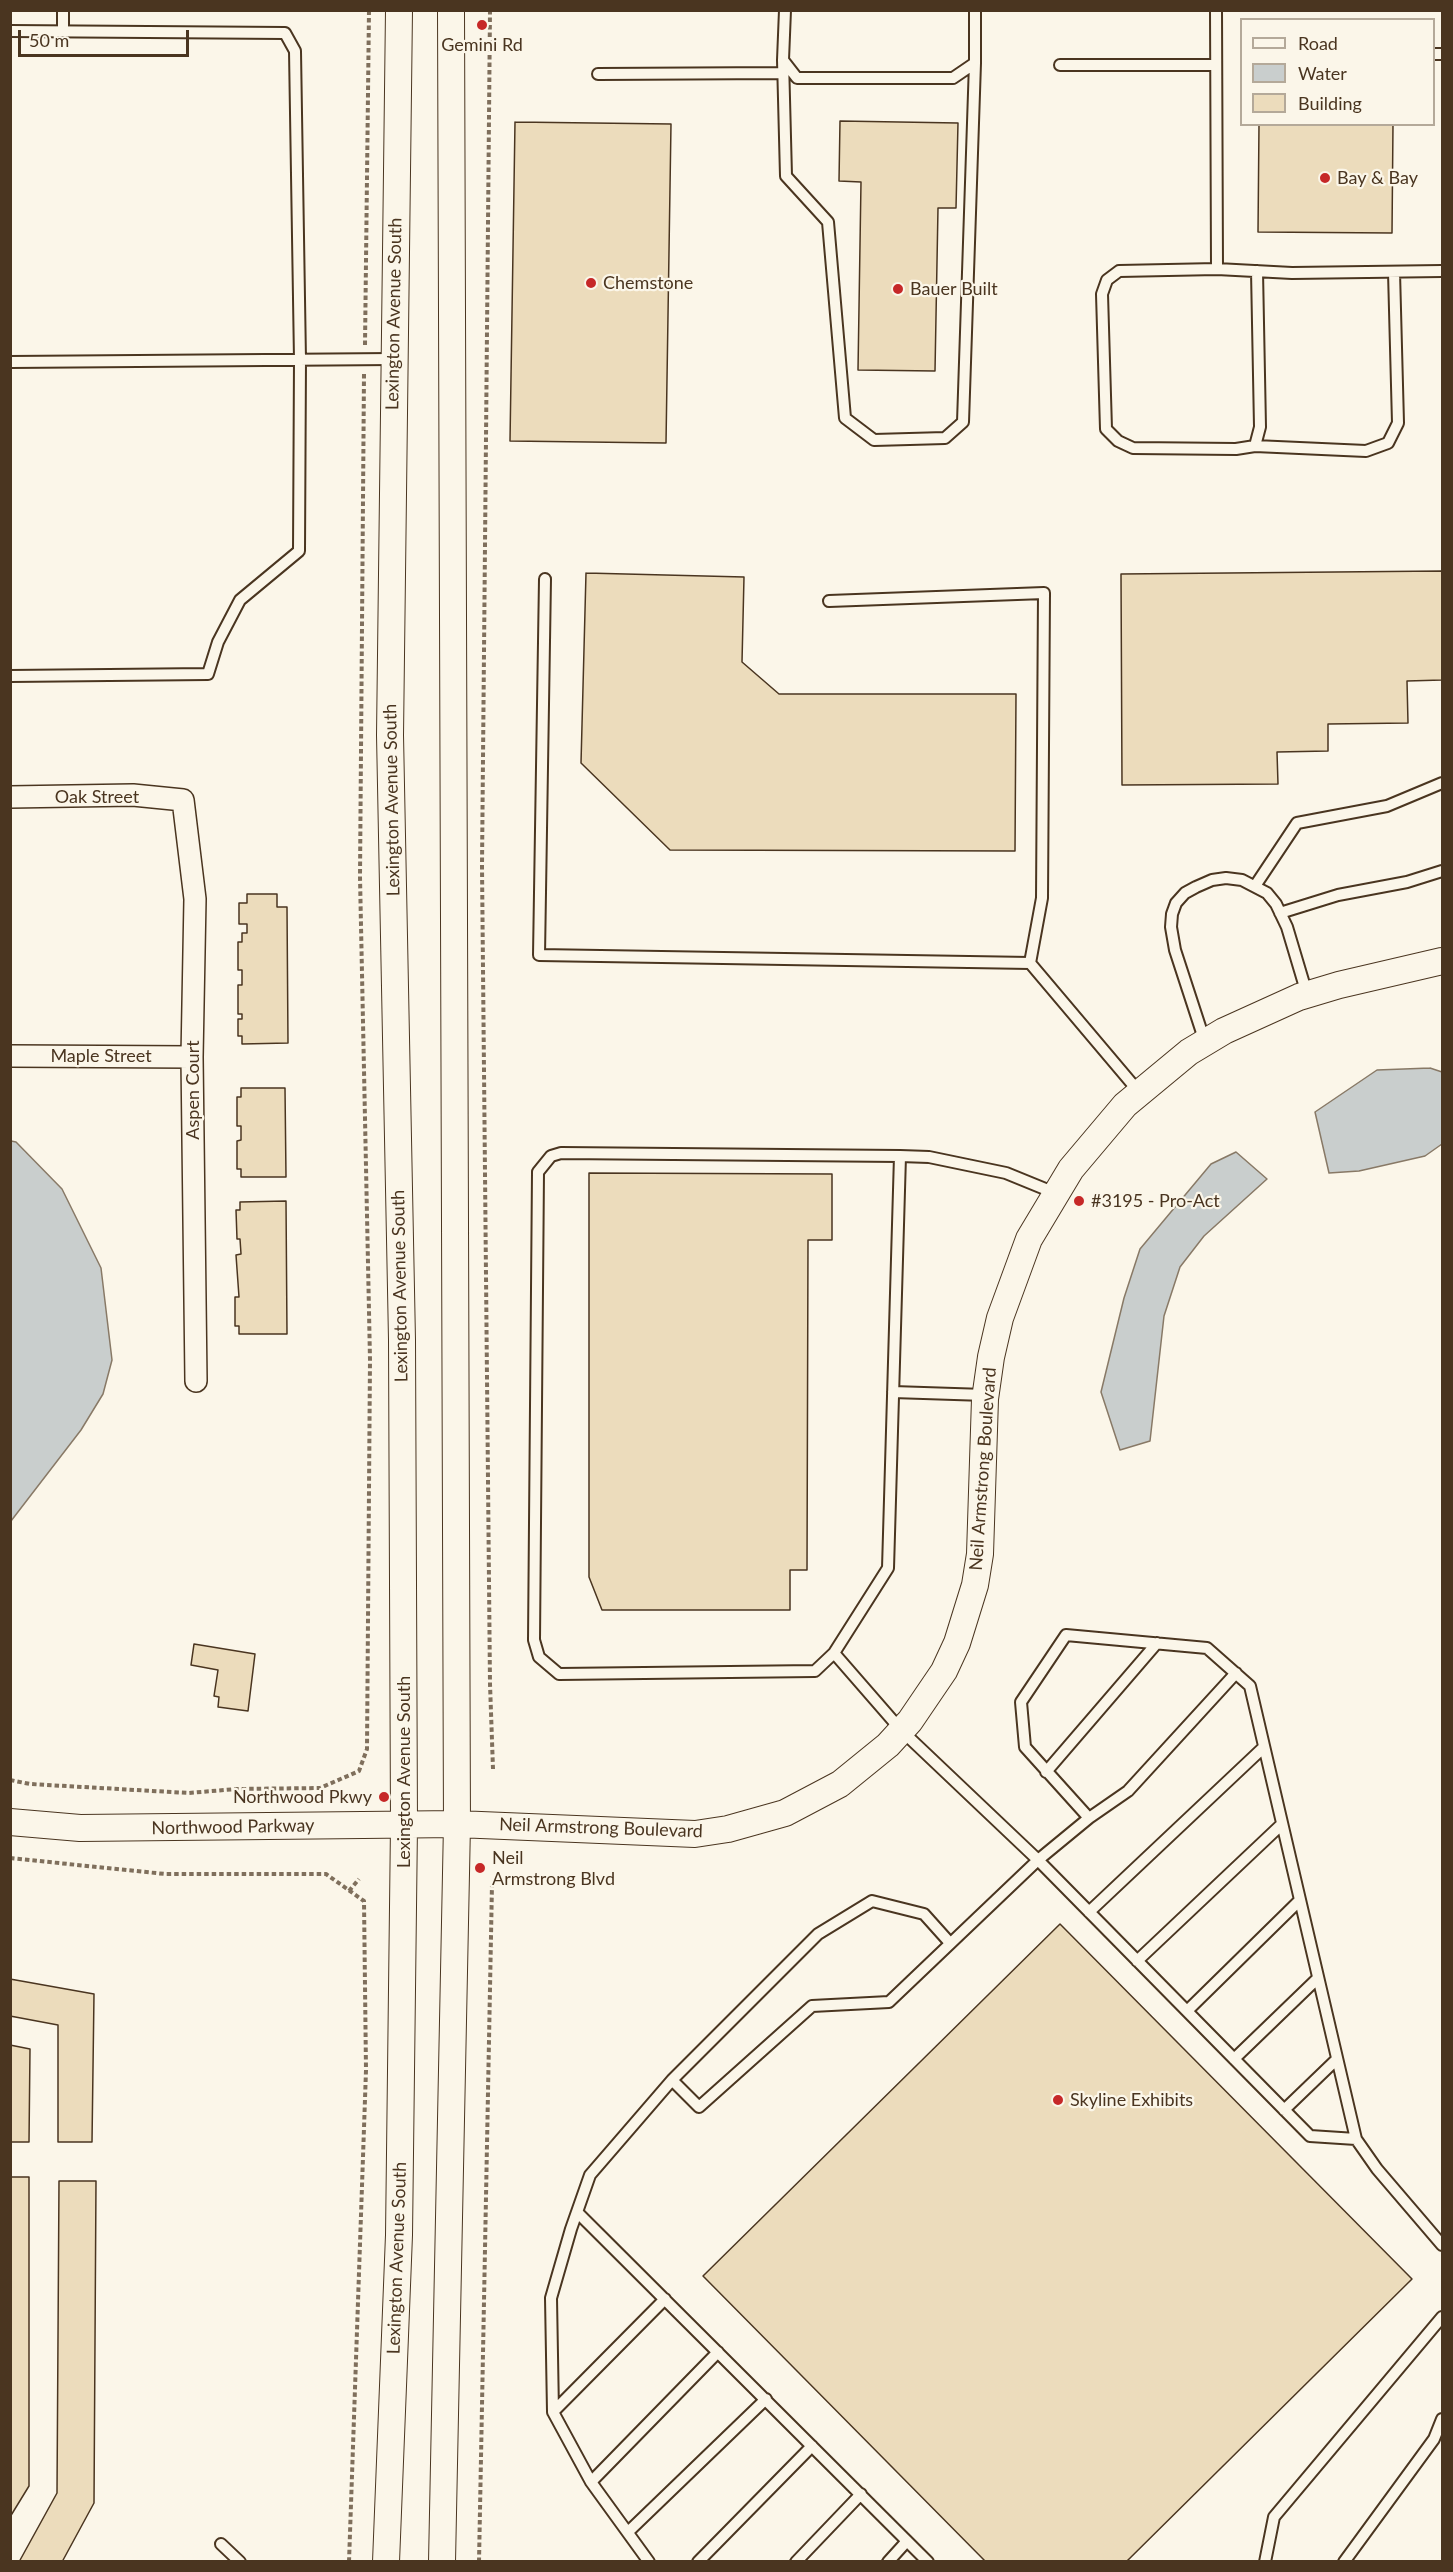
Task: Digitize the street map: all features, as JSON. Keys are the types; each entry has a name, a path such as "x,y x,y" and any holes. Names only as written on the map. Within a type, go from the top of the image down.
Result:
{"street":[{"name":"Lexington Avenue South","path":"386,2562 399,2235 405,1824 402,1340 390,735 399,10"},
{"path":"442,2562 457,1824 451,10"},
{"name":"Oak Street","path":"10,797 133,795 183,800"},
{"name":"Aspen Court","path":"183,800 195,899 192,1057 196,1381"},
{"name":"Neil Armstrong Boulevard","path":"457,1824 695,1834 728,1829 785,1814 840,1784 873,1758 901,1730 928,1697 957,1643 975,1585 982,1525 985,1395 991,1357 1013,1278 1029,1239 1055,1193 1096,1136 1139,1092 1189,1052 1261,1012 1307,995 1339,985 1443,961"},
{"name":"Maple Street","path":"10,1056 192,1057"},
{"name":"Northwood Parkway","path":"10,1822 80,1828 457,1824"}],"lane":[{"path":"63,10 63,30"},
{"path":"785,10 783,73 786,176 828,222 845,418 874,440 945,438 963,422 975,10"},
{"path":"1216,10 1217,269"},
{"path":"10,31 285,33 294,51 300,360 299,551 240,600 218,642 208,674 10,676"},
{"path":"783,60 797,78 953,78 975,63"},
{"path":"1060,65 1216,65"},
{"path":"598,74 783,73"},
{"path":"1394,272 1398,423 1388,443 1366,451 1255,446 1236,449 1132,448 1118,441 1106,429 1102,294 1107,280 1119,271 1217,269 1292,273 1443,271"},
{"path":"1255,446 1260,427 1257,271"},
{"path":"10,362 393,359"},
{"path":"545,579 539,955 1030,963 1139,1092"},
{"path":"829,601 1044,593 1042,898 1030,963"},
{"path":"1256,886 1297,823 1387,806 1443,783"},
{"path":"1280,913 1338,895 1407,882 1443,871"},
{"path":"1205,1043 1175,950 1172,914 1176,903 1185,893 1212,880 1226,878 1242,880 1267,893 1287,927 1307,995"},
{"path":"900,1156 888,1568 834,1653 815,1671 559,1674 539,1657 534,1640 538,1172 551,1156 561,1153 900,1156 929,1157 1006,1173 1055,1193"},
{"path":"893,1392 985,1395"},
{"path":"1089,1818 1025,1747 1022,1702 1066,1635 1207,1648 1250,1686 1356,2139 1377,2169 1443,2245"},
{"path":"1046,1772 1157,1643"},
{"path":"834,1653 901,1730 1038,1860 1310,2136 1356,2139"},
{"path":"672,2080 699,2107 812,2006 889,2002 1038,1860 1089,1818 1128,1791 1236,1673"},
{"path":"1089,1912 1264,1747"},
{"path":"1137,1961 1282,1824"},
{"path":"1187,2011 1300,1900"},
{"path":"649,2562 591,2482 554,2412 551,2298 590,2175 672,2080 818,1934 872,1901 924,1914 950,1943"},
{"path":"1234,2059 1318,1978"},
{"path":"1284,2110 1337,2059"},
{"path":"577,2212 928,2562"},
{"path":"554,2412 665,2299"},
{"path":"1266,2562 1274,2517 1443,2317"},
{"path":"591,2482 718,2352"},
{"path":"628,2532 765,2399"},
{"path":"1344,2562 1434,2439 1443,2419"},
{"path":"698,2562 812,2446"},
{"path":"796,2562 861,2494"},
{"path":"888,2562 907,2541"},
{"path":"221,2544 240,2562"}],"path":[{"path":"10,1780 30,1784 189,1793 237,1789 320,1788 359,1771 367,1749 370,1360 360,877 369,10"},
{"path":"490,10 483,581 483,878 489,1648 493,1769"},
{"path":"10,1858 165,1874 326,1874 364,1901 366,2070 349,2562"},
{"path":"349,1891 359,1879"},
{"path":"479,2562 492,1884"}],"water":[{"path":"1430,1068 1442,1072 1442,1144 1425,1156 1359,1171 1329,1173 1315,1112 1377,1070"},
{"path":"11,1141 16,1142 62,1189 101,1268 112,1360 103,1394 81,1430 11,1521"},
{"path":"1236,1152 1267,1179 1204,1236 1180,1267 1164,1316 1150,1441 1120,1450 1101,1392 1124,1298 1140,1249 1211,1164"}],"building":[{"name":"Bauer Built","path":"840,121 958,123 956,208 938,208 935,371 858,370 861,182 839,181"},
{"name":"Chemstone","path":"515,122 671,124 666,443 510,441"},
{"name":"Bay & Bay","path":"1259,126 1393,126 1392,233 1258,232"},
{"path":"1442,571 1442,680 1407,681 1408,723 1328,724 1328,751 1277,752 1278,784 1122,785 1121,574"},
{"path":"586,573 744,577 742,662 779,694 1016,694 1015,851 670,850 581,763"},
{"path":"247,894 277,894 277,907 287,907 288,1043 242,1044 242,1036 238,1036 238,1019 242,1019 242,1014 238,1014 238,985 242,985 242,970 238,970 238,942 242,942 242,933 247,933 247,924 239,924 239,903 247,903"},
{"path":"241,1088 285,1088 286,1177 241,1177 241,1169 237,1169 237,1141 241,1140 241,1126 237,1126 237,1097 241,1097"},
{"path":"589,1173 832,1174 832,1240 808,1240 807,1570 790,1570 790,1610 602,1610 589,1577"},
{"path":"286,1201 287,1334 239,1334 239,1326 235,1326 235,1297 239,1297 236,1255 241,1254 240,1239 237,1239 236,1210 240,1210 240,1202"},
{"path":"194,1644 255,1654 248,1711 218,1707 219,1697 214,1696 218,1670 191,1665"},
{"name":"Skyline Exhibits","path":"1060,1924 1412,2279 1126,2562 986,2562 703,2276"},
{"path":"10,1979 94,1994 92,2142 58,2142 58,2025 10,2016"},
{"path":"10,2045 30,2049 29,2142 10,2142"},
{"path":"10,2177 29,2177 29,2486 10,2517"},
{"path":"59,2181 96,2181 94,2503 62,2562 19,2562 57,2493"}],"place":[{"name":"Gemini Rd","path":"482,25"},
{"name":"Bay & Bay","path":"1325,178"},
{"name":"Chemstone","path":"591,283"},
{"name":"Bauer Built","path":"898,289"},
{"name":"#3195 - Pro-Act","path":"1079,1201"},
{"name":"Northwood Pkwy","path":"384,1797"},
{"name":"Neil Armstrong Blvd","path":"480,1868"},
{"name":"Skyline Exhibits","path":"1058,2100"}]}
